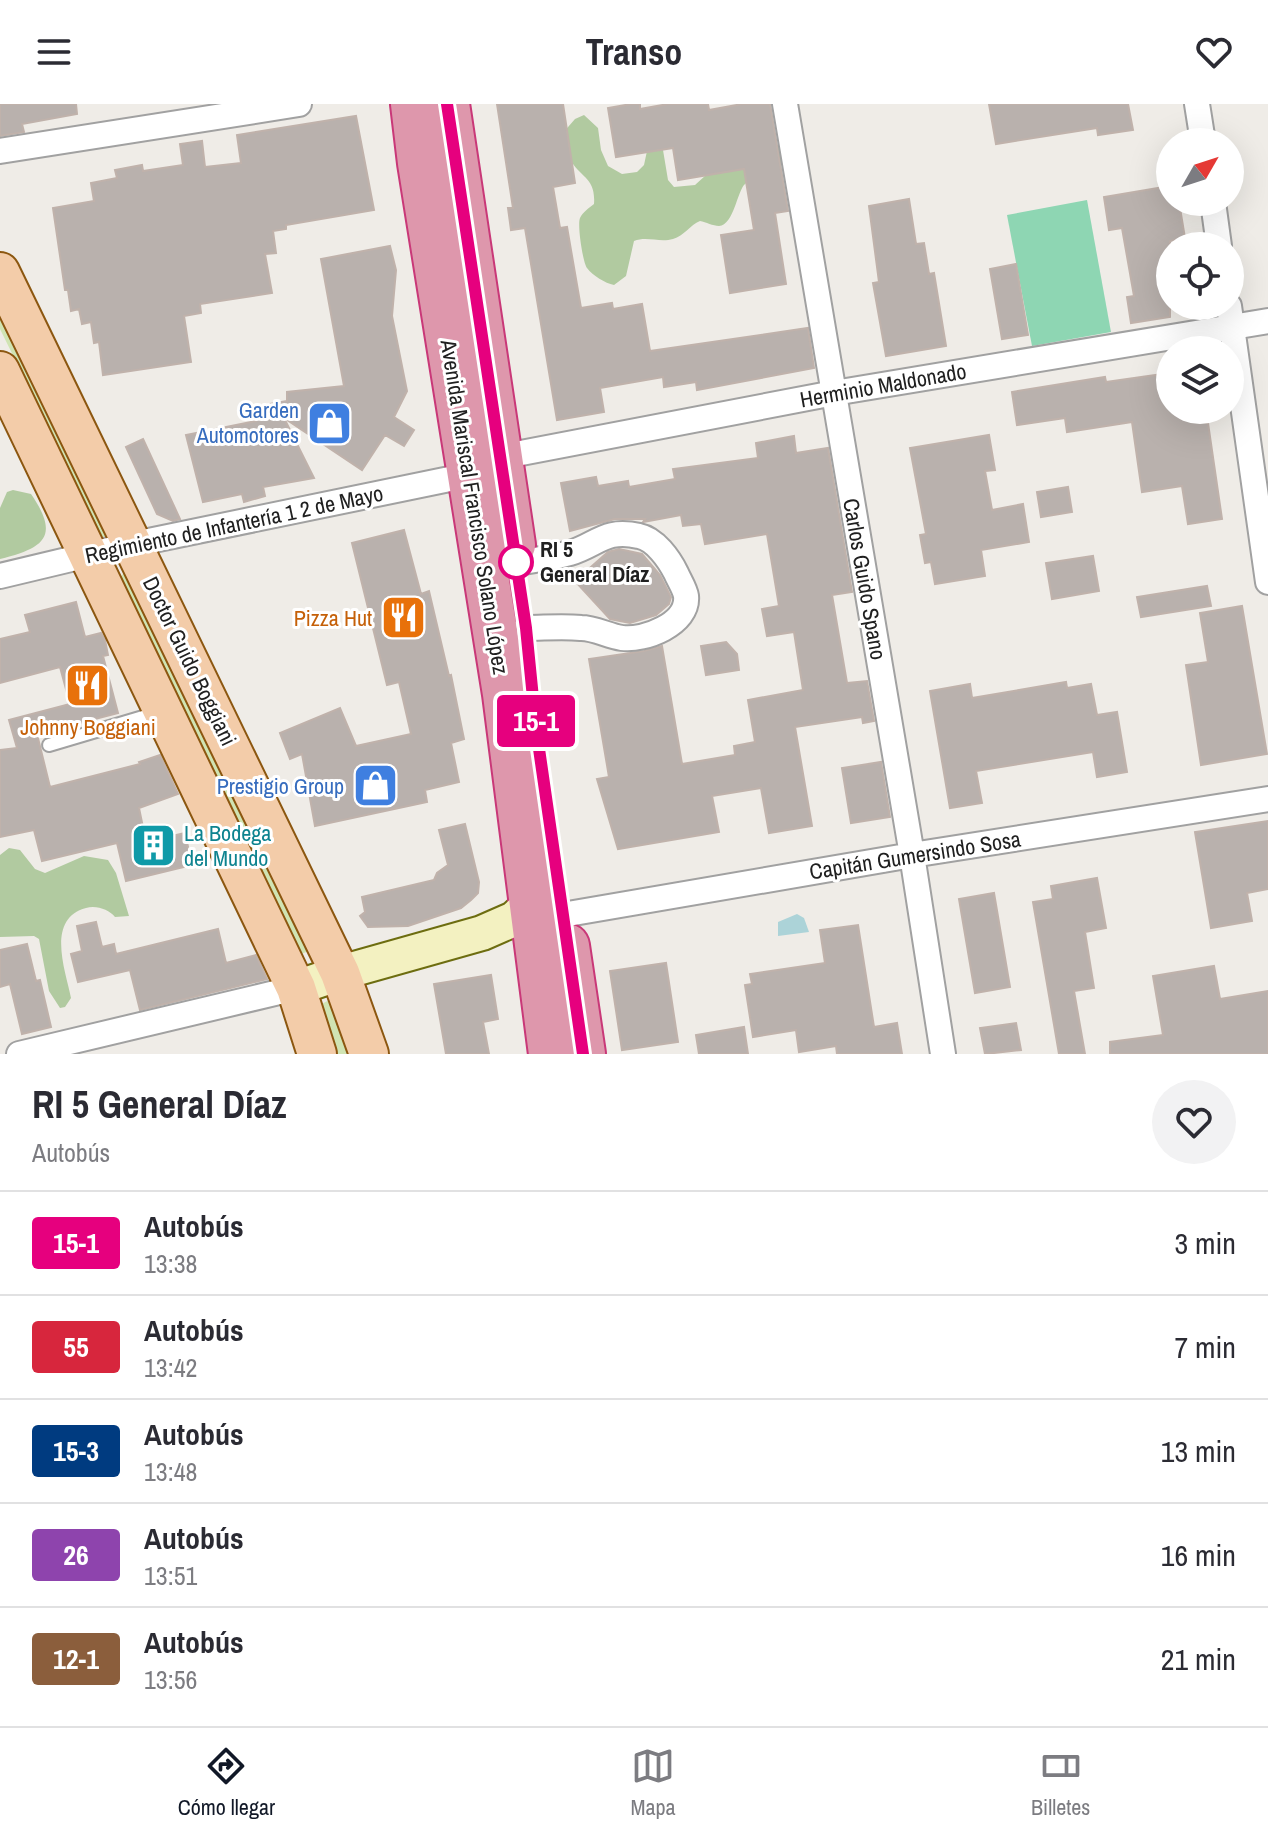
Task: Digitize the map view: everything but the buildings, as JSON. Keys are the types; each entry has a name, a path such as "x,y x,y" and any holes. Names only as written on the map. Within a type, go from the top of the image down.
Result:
{"highway":[{"name":"Avenida Mariscal Francisco Solano López","path":"413,104 484,466 516,563 526,628 536,728 547,908 539,961 551,1054"},
{"name":"Avenida Mariscal Francisco Solano López","path":"447,104 484,466 476,505 505,694 547,908 583,1054"}],"main road":[{"name":"Doctor Guido Boggiani","path":"0,272 340,973 369,1054"},
{"name":"Doctor Guido Boggiani","path":"0,371 296,988 317,1054"},
{"path":"296,988 482,933 547,908"},
{"path":"482,933 520,944 539,961"}],"street":[{"path":"0,151 299,104"},
{"name":"Carlos Guido Spano","path":"785,104 943,1054"},
{"path":"1197,104 1201,128"},
{"name":"Herminio Maldonado","path":"1244,318 1268,321"},
{"name":"Herminio Maldonado","path":"484,466 834,393 1214,320"},
{"path":"1230,320 1268,582"},
{"name":"Regimiento de Infantería 1 2 de Mayo","path":"0,576 484,466"},
{"path":"516,563 573,552 600,537 616,534 640,536 653,542 674,568 686,596 683,610 671,625 663,630 627,638 584,628 526,628"},
{"name":"Capitán Gumersindo Sosa","path":"547,908 1268,799"},
{"path":"19,1054 296,988"}],"lane":[{"path":"49,745 163,712"}],"green space":[{"path":"584,115 598,128 601,150 608,166 622,174 637,172 644,165 647,151 659,146 663,150 668,180 674,187 695,185 706,175 773,143 783,150 785,163 745,184 732,214 724,224 717,226 700,221 673,239 634,241 626,276 614,285 590,271 582,252 580,218 594,204 594,195 590,183 570,159 562,134 575,119"},
{"path":"1087,200 1111,332 1032,346 1007,215"},
{"path":"0,281 121,530 104,540 0,329"},
{"path":"13,490 31,494 45,520 46,530 37,545 0,559 0,508 7,492"},
{"path":"126,569 309,951 301,954 294,950 121,577"},
{"path":"9,848 20,850 35,869 45,873 84,856 108,860 116,873 129,916 115,917 102,909 90,907 73,914 66,923 61,947 71,998 65,1007 60,1008 49,991 39,939 34,936 0,937 0,855"},
{"path":"331,999 354,1054 331,1054 318,1006"}],"water":[{"path":"797,914 804,918 809,932 778,936 778,922"}],"bus line":[{"name":"15-1","path":"447,104 526,628 536,728 583,1054"}],"place":[{"name":"Garden Automotores","path":"330,423"},
{"name":"RI 5 General Díaz","path":"516,562"},
{"name":"Pizza Hut","path":"403,618"},
{"name":"Johnny Boggiani","path":"88,686"},
{"name":"Prestigio Group","path":"375,786"},
{"name":"La Bodega del Mundo","path":"153,846"}]}
